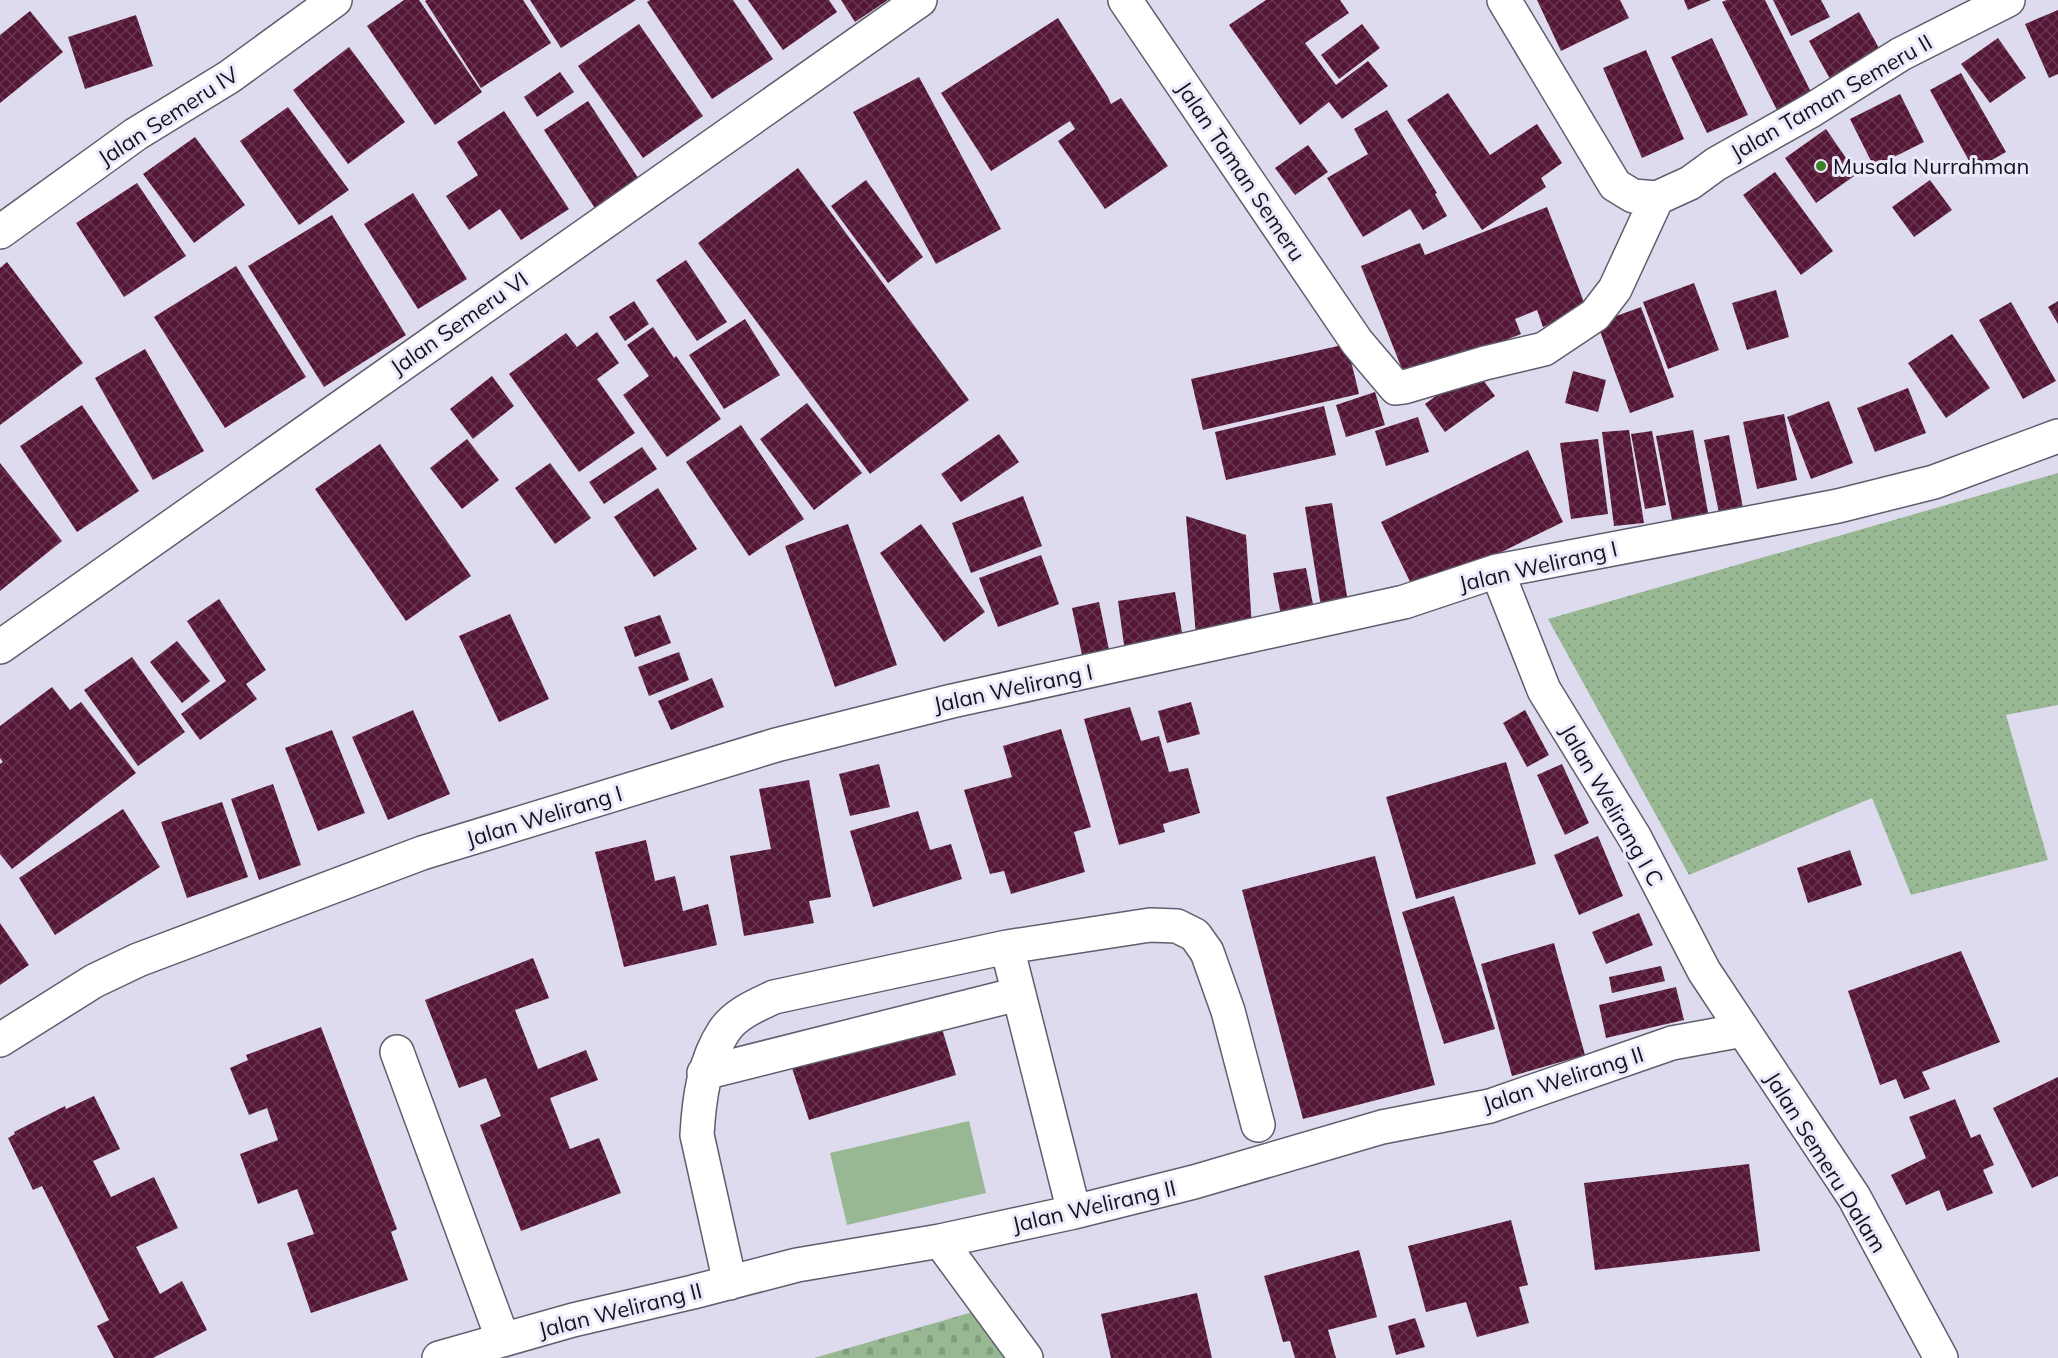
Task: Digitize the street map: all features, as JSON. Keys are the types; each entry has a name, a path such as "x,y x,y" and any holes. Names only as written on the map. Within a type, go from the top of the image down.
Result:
{"street":[{"name":"Jalan Semeru VI","path":"0,648 920,0"},
{"name":"Jalan Taman Semeru","path":"1125,0 1357,342 1396,388 1544,348 1595,315 1615,289 1657,198"},
{"path":"1504,0 1615,185 1633,196 1657,198"},
{"name":"Jalan Taman Semeru II","path":"1657,198 1690,183 1716,164 1812,110 1901,54 2008,0"},
{"name":"Jalan Semeru IV","path":"0,232 136,134 229,77 313,7"},
{"name":"Jalan Welirang I","path":"0,1040 94,981 138,960 433,850 776,745 952,701 1404,602 1497,571 1848,503 1934,482 2058,436"},
{"name":"Jalan Welirang I C","path":"1497,571 1544,690 1635,838 1704,971 1743,1030"},
{"path":"730,1283 701,1162 697,1135 698,1111 704,1073 724,1030 747,1010 774,997 1007,947 1150,925 1177,926 1195,935 1207,952 1228,1011 1258,1125"},
{"path":"1007,947 1074,1212"},
{"path":"704,1073 1018,994"},
{"name":"Jalan Welirang II","path":"439,1358 573,1320 797,1265 940,1240 1074,1212 1194,1182 1382,1127 1490,1106 1672,1042 1743,1030"},
{"name":"Jalan Semeru Dalam","path":"1743,1030 1854,1197 1941,1358"},
{"path":"397,1053 503,1340"},
{"path":"940,1240 1026,1358"}],"green space":[{"path":"2058,473 2058,705 2006,715 2048,860 1911,895 1872,798 1689,875 1548,619"},
{"path":"969,1121 986,1193 847,1225 830,1153"},
{"path":"983,1309 1015,1358 814,1358"}],"building":[{"path":"404,0 419,0 482,92 435,125 367,26"},
{"path":"523,0 551,43 481,88 425,1"},
{"path":"530,0 636,0 561,48"},
{"path":"650,0 733,0 773,59 712,99 647,2"},
{"path":"748,0 829,0 837,12 783,50"},
{"path":"841,0 888,0 855,22"},
{"path":"1266,0 1340,0 1349,13 1305,43 1336,85 1368,61 1388,86 1342,119 1329,102 1300,125 1229,25"},
{"path":"1537,0 1620,0 1629,18 1561,51"},
{"path":"1684,0 1711,0 1688,10"},
{"path":"1765,0 1813,96 1779,114 1722,2"},
{"path":"1773,0 1821,0 1830,17 1791,36"},
{"path":"2058,10 2058,74 2049,78 2025,24"},
{"path":"30,11 63,52 0,103 0,35"},
{"path":"1859,12 1880,50 1830,79 1809,41"},
{"path":"136,15 153,66 85,89 68,37"},
{"path":"1058,18 1111,104 1121,98 1168,166 1105,209 1058,141 1075,129 1070,121 991,171 941,93"},
{"path":"639,24 703,116 643,158 578,66"},
{"path":"1362,24 1380,48 1339,79 1321,55"},
{"path":"1712,38 1748,115 1707,133 1671,57"},
{"path":"1998,38 2026,78 1990,103 1961,64"},
{"path":"349,47 405,122 348,164 293,90"},
{"path":"1646,50 1684,139 1642,158 1603,68"},
{"path":"560,72 574,92 537,117 524,97"},
{"path":"1961,73 2006,152 1974,170 1930,90"},
{"path":"919,77 1001,229 936,264 853,112"},
{"path":"1448,93 1490,155 1537,124 1562,163 1541,178 1546,187 1482,230 1407,120"},
{"path":"1900,94 1924,142 1874,167 1850,119"},
{"path":"588,101 644,187 600,216 544,130"},
{"path":"288,107 349,190 299,225 240,141"},
{"path":"1387,110 1437,193 1435,194 1447,216 1423,230 1410,209 1363,237 1327,178 1368,154 1354,129"},
{"path":"504,111 569,209 521,240 500,209 469,230 446,196 478,175 457,142"},
{"name":"Musala Nurrahman","path":"1826,129 1857,174 1816,203 1785,158"},
{"path":"195,137 245,205 194,243 143,174"},
{"path":"1308,145 1328,172 1295,195 1275,168"},
{"path":"798,168 969,400 870,474 698,243"},
{"path":"1775,172 1833,251 1801,275 1743,195"},
{"path":"866,180 923,257 888,283 831,206"},
{"path":"1930,180 1952,210 1914,237 1892,207"},
{"path":"137,183 186,256 124,297 76,223"},
{"path":"413,193 467,279 418,309 364,224"},
{"path":"1547,207 1587,310 1543,327 1537,310 1515,319 1521,334 1406,379 1361,266 1420,243 1425,255"},
{"path":"332,215 406,335 324,387 248,266"},
{"path":"686,260 727,322 697,341 656,280"},
{"path":"7,262 83,363 0,425 0,268"},
{"path":"236,266 306,377 225,428 154,317"},
{"path":"1694,283 1719,350 1668,369 1643,302"},
{"path":"1776,290 1789,337 1747,350 1732,303"},
{"path":"634,301 649,324 625,341 609,317"},
{"path":"2058,301 2058,324 2048,307"},
{"path":"2011,302 2056,381 2023,399 1979,320"},
{"path":"1641,307 1674,397 1630,413 1597,323"},
{"path":"745,319 780,375 724,409 689,355"},
{"path":"653,327 721,419 667,457 623,395 649,376 627,345"},
{"path":"597,332 619,363 597,379 635,433 579,472 509,374 566,333 577,347"},
{"path":"1952,334 1990,388 1946,418 1908,363"},
{"path":"1347,344 1359,394 1203,430 1191,379"},
{"path":"145,349 204,451 153,480 95,378"},
{"path":"1474,368 1495,396 1445,432 1425,404"},
{"path":"1573,371 1606,380 1598,412 1565,403"},
{"path":"492,376 514,406 473,439 450,409"},
{"path":"1908,388 1926,433 1875,452 1857,408"},
{"path":"1375,392 1385,425 1346,437 1336,405"},
{"path":"1829,401 1853,463 1811,479 1787,417"},
{"path":"807,403 862,473 814,510 760,439"},
{"path":"82,405 139,491 77,532 20,446"},
{"path":"1324,406 1336,455 1226,480 1215,432"},
{"path":"1784,414 1797,480 1757,489 1743,422"},
{"path":"1418,417 1429,452 1386,466 1375,431"},
{"path":"741,425 804,519 749,556 686,462"},
{"path":"1629,430 1644,523 1614,526 1602,432"},
{"path":"1693,430 1709,518 1673,525 1656,436"},
{"path":"1652,431 1666,505 1645,509 1631,434"},
{"path":"999,434 1019,462 961,502 941,474"},
{"path":"1729,435 1743,508 1719,513 1704,440"},
{"path":"467,439 499,480 462,509 430,468"},
{"path":"1598,439 1608,514 1571,519 1560,443"},
{"path":"380,444 471,576 406,621 315,489"},
{"path":"642,447 657,469 604,504 589,482"},
{"path":"1528,450 1563,522 1416,594 1381,522"},
{"path":"0,463 62,541 0,591"},
{"path":"550,463 591,518 555,544 515,488"},
{"path":"658,488 697,549 654,577 614,517"},
{"path":"1023,496 1042,546 971,573 952,523"},
{"path":"1332,503 1348,602 1321,607 1305,507"},
{"path":"1186,516 1246,535 1252,627 1196,636"},
{"path":"848,524 897,665 835,687 785,546"},
{"path":"921,524 985,612 944,642 880,553"},
{"path":"1041,555 1059,604 998,627 979,578"},
{"path":"1306,568 1315,615 1282,621 1273,573"},
{"path":"1175,592 1184,644 1125,652 1118,601"},
{"path":"219,599 266,670 246,684 257,699 200,740 181,714 226,681 187,621"},
{"path":"1099,602 1112,664 1085,669 1072,608"},
{"path":"510,614 549,699 499,722 459,636"},
{"path":"660,615 671,643 635,657 624,627"},
{"path":"177,641 210,681 182,703 150,662"},
{"path":"679,652 689,680 649,696 638,667"},
{"path":"132,657 185,732 138,766 84,690"},
{"path":"712,678 724,707 671,730 658,701"},
{"path":"52,687 70,710 81,702 136,773 12,869 0,854 0,764 3,762 0,758 0,726"},
{"path":"1191,702 1200,734 1167,743 1158,711"},
{"path":"1130,707 1141,741 1159,736 1169,772 1188,768 1200,813 1163,824 1165,832 1119,845 1084,719"},
{"path":"413,710 450,794 388,820 352,737"},
{"path":"1525,710 1549,755 1527,767 1503,723"},
{"path":"1061,729 1091,827 1074,832 1085,872 1011,894 1004,871 990,874 964,790 1012,777 1003,746"},
{"path":"332,730 365,813 318,831 285,748"},
{"path":"1506,762 1536,864 1416,899 1386,797"},
{"path":"879,764 890,807 850,816 839,774"},
{"path":"1562,764 1589,823 1565,835 1537,775"},
{"path":"809,780 831,897 809,901 814,923 744,936 730,856 771,849 759,789"},
{"path":"273,784 301,865 259,880 231,799"},
{"path":"222,802 248,877 187,898 161,822"},
{"path":"123,809 160,867 55,935 19,878"},
{"path":"918,811 930,850 951,844 962,879 873,907 850,831"},
{"path":"1598,836 1623,896 1579,915 1554,855"},
{"path":"646,840 655,881 675,876 683,911 708,904 717,945 624,967 595,852"},
{"path":"1850,850 1862,885 1808,903 1797,868"},
{"path":"1375,856 1435,1085 1303,1119 1242,890"},
{"path":"1454,896 1495,1029 1444,1044 1402,912"},
{"path":"1639,913 1653,945 1606,964 1592,932"},
{"path":"0,923 29,965 0,985"},
{"path":"1554,943 1585,1055 1512,1076 1481,964"},
{"path":"1961,951 2000,1042 1922,1072 1930,1089 1904,1099 1896,1079 1880,1085 1848,991"},
{"path":"533,958 549,998 515,1010 538,1069 586,1050 598,1080 550,1098 570,1149 599,1138 621,1193 521,1231 480,1125 501,1116 486,1078 459,1088 425,1000"},
{"path":"1661,966 1665,981 1612,993 1609,977"},
{"path":"1676,987 1684,1020 1606,1038 1599,1005"},
{"path":"940,1022 956,1075 809,1120 792,1068"},
{"path":"321,1027 397,1229 391,1232 408,1280 311,1313 287,1243 314,1234 297,1189 258,1204 240,1154 278,1140 267,1108 249,1115 230,1068 248,1060 246,1055"},
{"path":"2058,1077 2058,1176 2032,1188 1993,1108"},
{"path":"94,1096 120,1149 93,1161 111,1197 154,1177 178,1228 136,1247 160,1294 182,1281 207,1330 153,1358 114,1358 97,1326 109,1320 42,1186 33,1190 8,1138 15,1134 14,1132 65,1106 66,1109"},
{"path":"1955,1099 1971,1138 1980,1134 1994,1165 1983,1170 1993,1193 1947,1211 1939,1190 1906,1205 1891,1175 1926,1158 1909,1117"},
{"path":"1749,1164 1760,1251 1595,1270 1584,1183"},
{"path":"1511,1220 1528,1285 1519,1287 1529,1323 1477,1337 1466,1302 1426,1312 1408,1246"},
{"path":"1359,1250 1377,1317 1328,1330 1336,1358 1295,1358 1290,1341 1283,1342 1264,1276"},
{"path":"1197,1293 1212,1358 1111,1358 1101,1314"},
{"path":"1415,1318 1425,1347 1396,1355 1388,1326"}],"place":[{"name":"Musala Nurrahman","path":"1821,166"}]}
